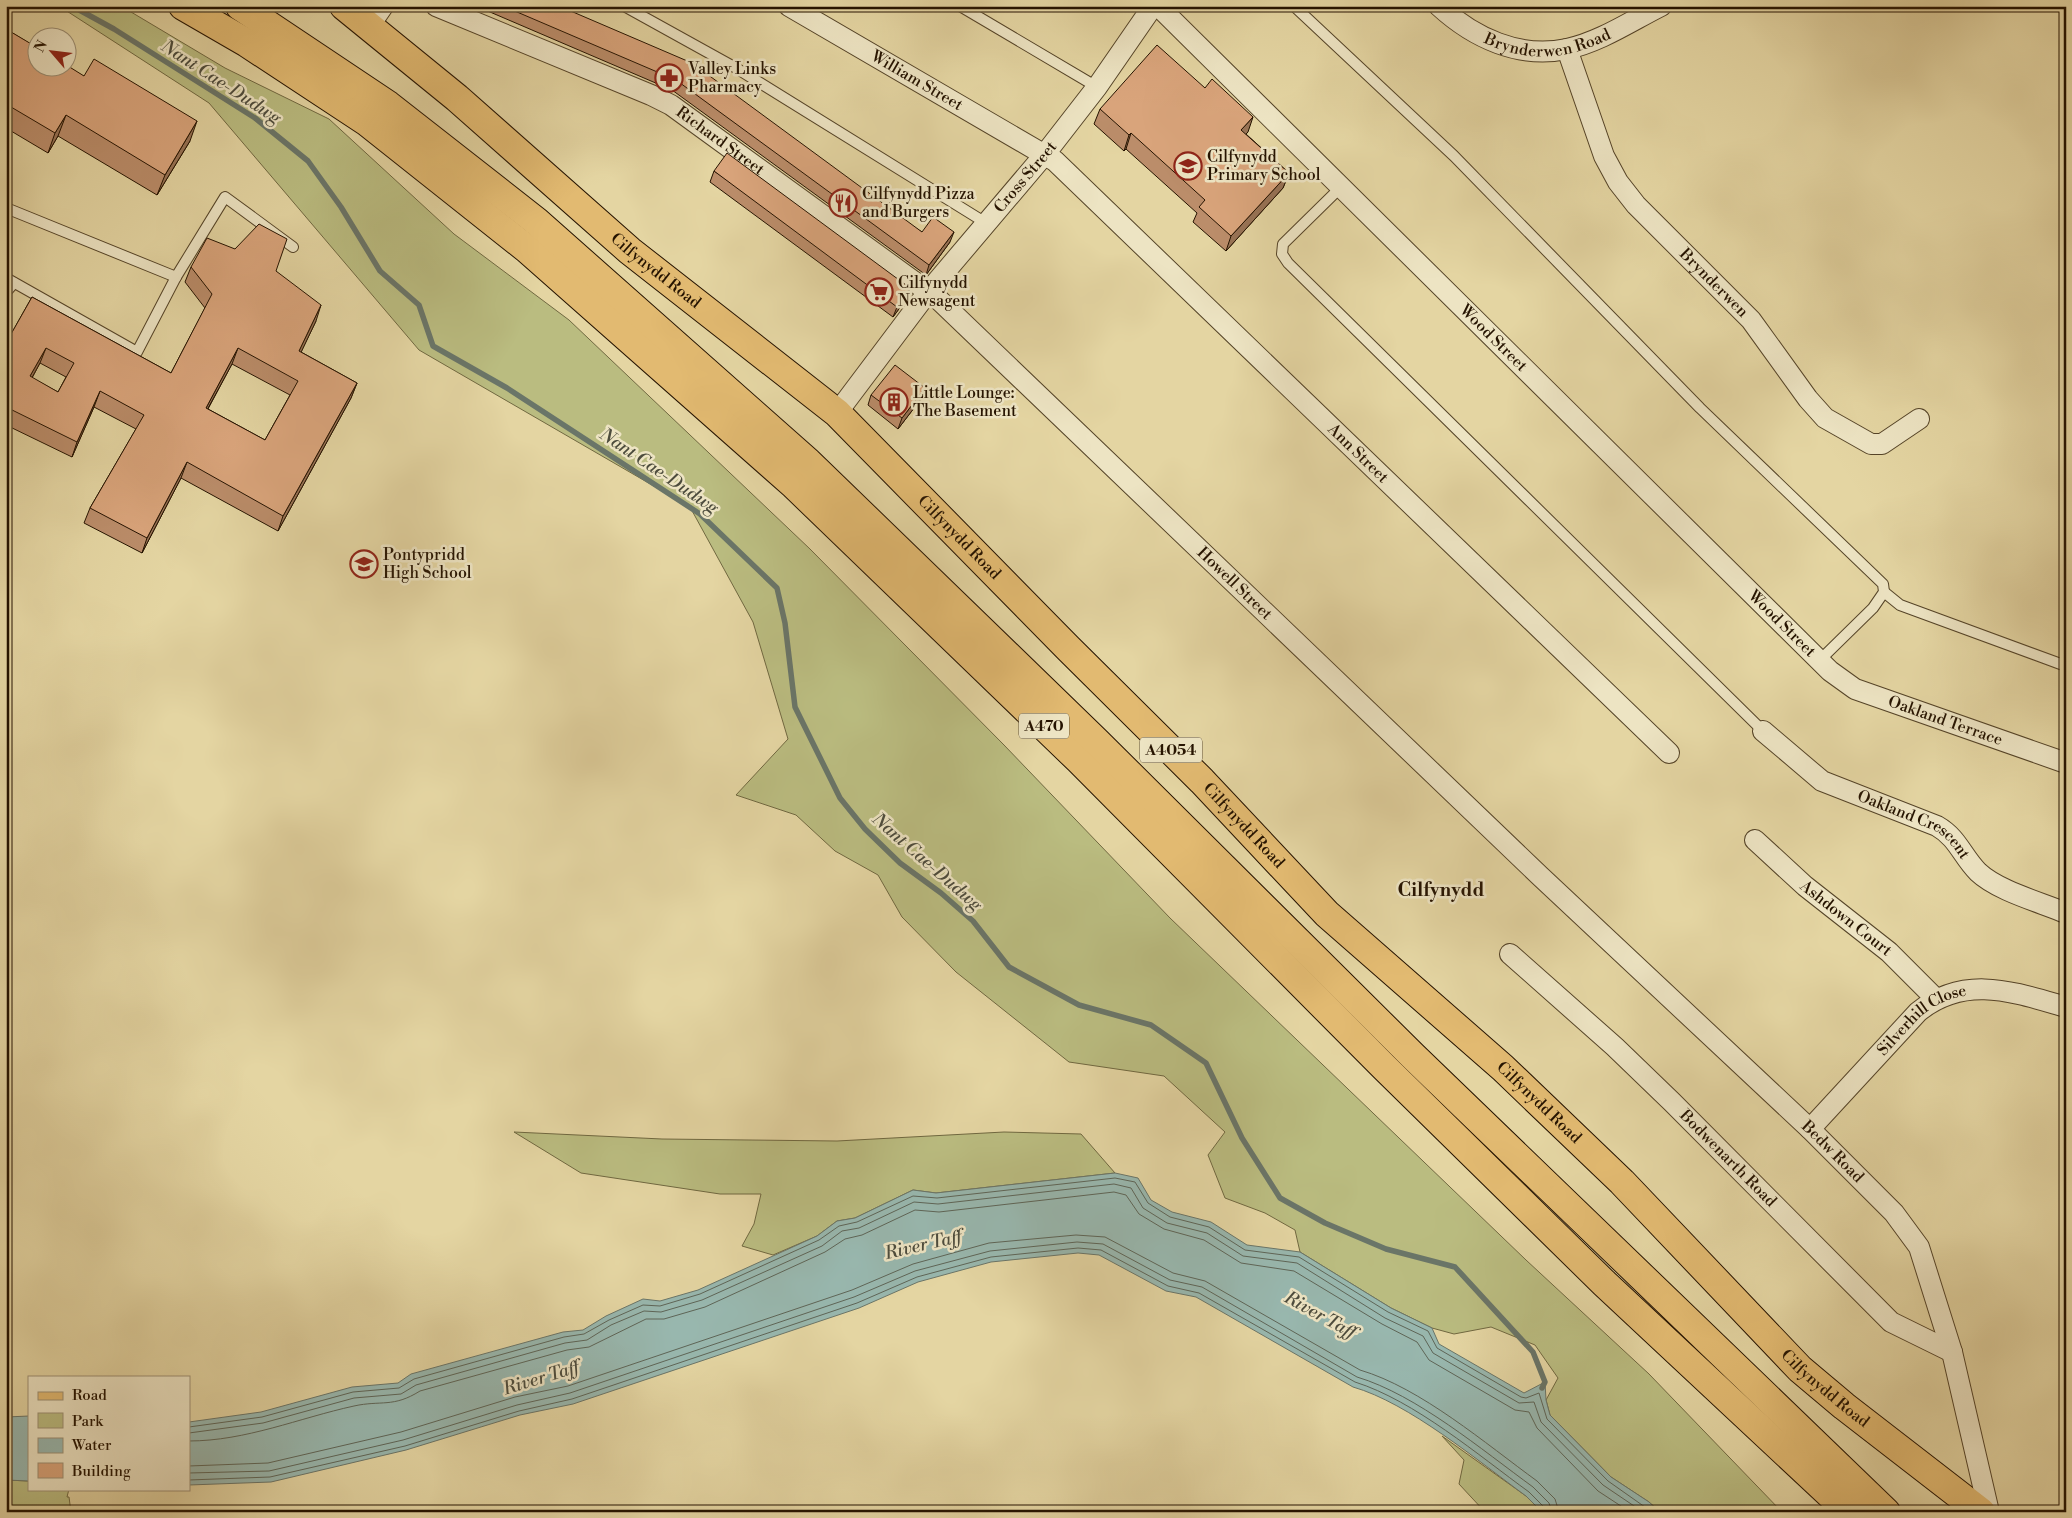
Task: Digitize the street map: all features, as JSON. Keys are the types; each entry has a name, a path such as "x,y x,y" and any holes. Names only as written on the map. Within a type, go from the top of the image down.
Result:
{"main road":[{"name":"A470","path":"184,6 247,43 367,122 527,249 793,484 1079,760 1384,1067 1604,1283 1848,1512"},
{"name":"A470","path":"240,6 388,105 536,221 808,462 1096,741 1413,1056 1886,1512"},
{"name":"Cilfynydd Road","path":"344,6 376,16 457,98 630,252 837,413 1202,781 1328,914 1518,1081 1622,1182 1800,1369 1844,1406 1981,1512"}],"street":[{"name":"Richard Street","path":"436,6 651,95 670,105 928,292"},
{"name":"William Street","path":"789,6 1045,154"},
{"name":"Cross Street","path":"837,413 928,292 1045,154 1097,86 1152,6"},
{"name":"Wood Street","path":"1158,6 1825,666"},
{"name":"Brynderwen Road","path":"1439,6 1452,19 1507,48 1537,51 1567,49 1597,39 1661,6"},
{"name":"Brynderwen","path":"1567,49 1604,156 1618,182 1636,205 1751,320 1808,399 1825,418 1842,430 1871,444 1882,444 1919,419"},
{"name":"Ann Street","path":"1045,154 1055,161 1669,754"},
{"name":"Howell Street","path":"928,292 938,299 1540,876"},
{"name":"Oakland Terrace","path":"1825,666 1855,689 2066,763"},
{"name":"Oakland Crescent","path":"1763,731 1822,781 1937,826 1950,833 1978,872 1998,885 2066,913"},
{"name":"Ashdown Court","path":"1755,840 1805,886 1889,952 1935,998"},
{"name":"Bedw Road","path":"1540,876 1810,1129 1894,1213 1918,1247 1952,1352 1988,1512"},
{"name":"Bodwenarth Road","path":"1510,954 1615,1047 1672,1102 1891,1322 1952,1352"},
{"name":"Silverhill Close","path":"1810,1129 1918,1012 1935,998 1960,990 1984,989 2012,991 2066,1007"}],"lane":[{"path":"624,6 736,68 986,223"},
{"path":"960,6 1097,86"},
{"path":"1294,6 1454,156 1700,408 1883,584 1884,592 1873,608 1825,666"},
{"path":"1341,187 1284,244 1282,254 1288,263 1763,731"},
{"path":"6,292 10,281 137,352 176,277 225,197 293,247"},
{"path":"6,208 176,277"},
{"path":"1884,592 1900,605 2066,666"}],"green space":[{"path":"59,6 121,6 225,68 329,119 454,234 569,320 810,549 1004,745 1170,918 1526,1260 1649,1374 1782,1512 1660,1512 1649,1502 1611,1477 1550,1415 1546,1400 1558,1378 1535,1345 1491,1327 1454,1334 1432,1328 1391,1308 1300,1252 1295,1230 1265,1213 1225,1198 1208,1155 1225,1132 1164,1076 1069,1062 956,972 902,917 878,875 835,851 796,815 736,795 788,739 753,622 690,507 419,350 209,103"},
{"path":"514,1132 662,1139 837,1141 1004,1132 1081,1134 1115,1173 936,1193 913,1190 855,1218 837,1221 817,1236 773,1255 742,1246 754,1224 761,1194 720,1194 581,1173"},
{"path":"1442,1436 1526,1496 1542,1512 1485,1512 1459,1484 1464,1460"},
{"path":"6,1480 28,1481 28,1490 69,1490 67,1497 69,1497 71,1512 6,1512"}],"water":[{"name":"River Taff","path":"1115,1173 1138,1178 1151,1200 1172,1212 1211,1222 1247,1245 1300,1252 1391,1308 1432,1328 1439,1344 1524,1393 1545,1382 1546,1400 1550,1415 1611,1477 1649,1502 1660,1512 1542,1512 1526,1496 1465,1450 1420,1419 1397,1406 1353,1387 1196,1297 1166,1291 1099,1255 1078,1253 991,1262 918,1282 859,1308 573,1404 520,1415 406,1450 271,1482 190,1485 190,1422 261,1412 352,1387 398,1383 411,1374 563,1332 583,1330 606,1316 643,1299 660,1301 698,1290 817,1236 837,1221 855,1218 913,1190 936,1193"},
{"path":"28,1416 28,1481 6,1480 6,1417"}],"building":[{"path":"503,6 559,6 692,63 922,232 933,217 954,232 929,265 676,80"},
{"path":"6,29 28,42 28,78 78,78 78,72 84,76 94,59 197,121 165,175 66,115 55,133 6,104"},
{"path":"1157,45 1205,88 1212,79 1253,117 1241,130 1289,173 1231,236 1199,207 1205,200 1131,133 1129,135 1100,109"},
{"path":"727,153 910,288 897,307 714,171"},
{"path":"259,224 287,239 276,271 321,305 299,351 357,383 283,516 187,462 147,538 90,508 144,415 100,391 77,442 6,407 6,343 32,297 171,373 212,294 191,267 207,238 235,249","holes":["46,348 74,363 58,392 30,376","238,348 298,381 265,440 206,408"]},
{"name":"Little Lounge: The Basement","path":"895,365 925,388 902,418 871,395"}],"waterway":[{"name":"Nant Cae-Dudwg","path":"72,6 114,29 255,118 308,161 341,207 380,271 419,305 433,346 507,388 700,514 777,588 785,623 795,707 840,798 865,829 900,863 941,893 973,921 1009,967 1079,1005 1151,1025 1206,1063 1242,1138 1280,1198 1325,1223 1386,1249 1455,1267 1533,1352 1545,1382 1542,1388"}],"place":[{"name":"Valley Links Pharmacy","path":"669,78"},
{"name":"Cilfynydd Primary School","path":"1188,166"},
{"name":"Cilfynydd Pizza and Burgers","path":"843,203"},
{"name":"Cilfynydd Newsagent","path":"879,292"},
{"name":"Little Lounge: The Basement","path":"894,402"},
{"name":"Pontypridd High School","path":"364,564"}],"district":[{"name":"Cilfynydd","path":"1441,890"}]}
